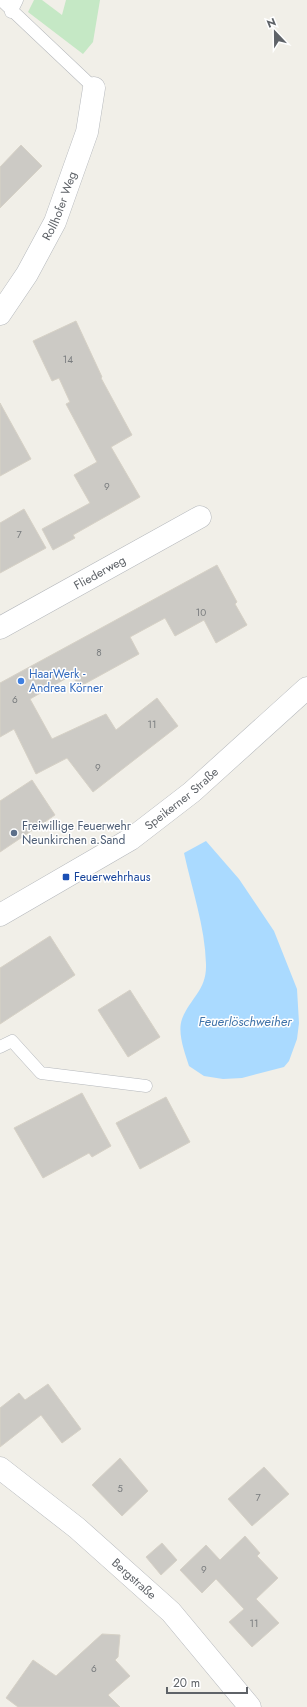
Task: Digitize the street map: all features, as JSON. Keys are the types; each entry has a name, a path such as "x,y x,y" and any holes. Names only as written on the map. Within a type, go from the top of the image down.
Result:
{"street":[{"name":"Rollhofer Weg","path":"0,314 28,274 55,222 87,132 94,88"},
{"name":"Fliederweg","path":"0,628 200,517"},
{"name":"Speikerner Straße","path":"0,915 131,839 192,792 307,688"},
{"name":"Bergstraße","path":"0,1468 77,1528 171,1612 250,1707"}],"lane":[{"path":"1,0 11,12 94,88"},
{"path":"11,12 17,0"},
{"path":"0,1047 12,1041 41,1073 146,1086"}],"green space":[{"path":"34,0 42,0 62,15 66,0 100,0 93,42 83,54 28,12"}],"water":[{"name":"Feuerlöschweiher","path":"206,841 239,879 274,931 297,989 299,1023 297,1039 289,1061 284,1067 242,1078 223,1079 204,1076 189,1066 181,1037 180,1030 182,1019 201,987 206,973 205,950 201,922 184,853"}],"building":[{"path":"21,145 42,166 0,208 0,167"},
{"path":"76,321 102,377 101,378 132,435 111,447 140,497 73,535 75,538 53,550 42,529 90,503 74,475 97,462 66,404 70,402 59,378 52,381 33,341"},
{"path":"0,403 31,459 0,476"},
{"path":"24,509 46,548 0,573 0,523"},
{"path":"217,565 237,602 235,604 247,625 216,643 204,620 175,636 165,618 130,637 139,654 79,687 72,675 30,699 52,739 106,714 116,730 157,698 178,726 93,792 67,758 36,774 14,729 0,737 0,683"},
{"name":"Freiwillige Feuerwehr Neunkirchen a.Sand","path":"32,780 55,815 0,852 0,801"},
{"path":"50,936 75,975 0,1024 0,968"},
{"path":"130,990 160,1037 128,1057 98,1010"},
{"path":"82,1093 111,1146 92,1157 89,1153 43,1178 14,1128"},
{"path":"166,1097 190,1142 140,1169 116,1123"},
{"path":"48,1384 81,1429 62,1443 41,1415 0,1447 0,1408 19,1393 25,1400"},
{"path":"120,1458 148,1491 122,1516 92,1485"},
{"path":"264,1467 289,1494 252,1526 228,1499"},
{"path":"245,1536 260,1553 257,1556 278,1578 256,1599 279,1623 252,1647 229,1622 244,1609 216,1579 202,1593 180,1570 206,1545 220,1560"},
{"path":"162,1543 177,1560 161,1575 146,1557"},
{"path":"102,1634 120,1635 118,1657 115,1660 130,1676 108,1695 120,1707 18,1707 6,1698 33,1660 56,1676"}],"place":[{"name":"HaarWerk - Andrea Körner","path":"21,681"},
{"name":"Freiwillige Feuerwehr Neunkirchen a.Sand","path":"14,833"},
{"name":"Feuerwehrhaus","path":"66,877"}]}
